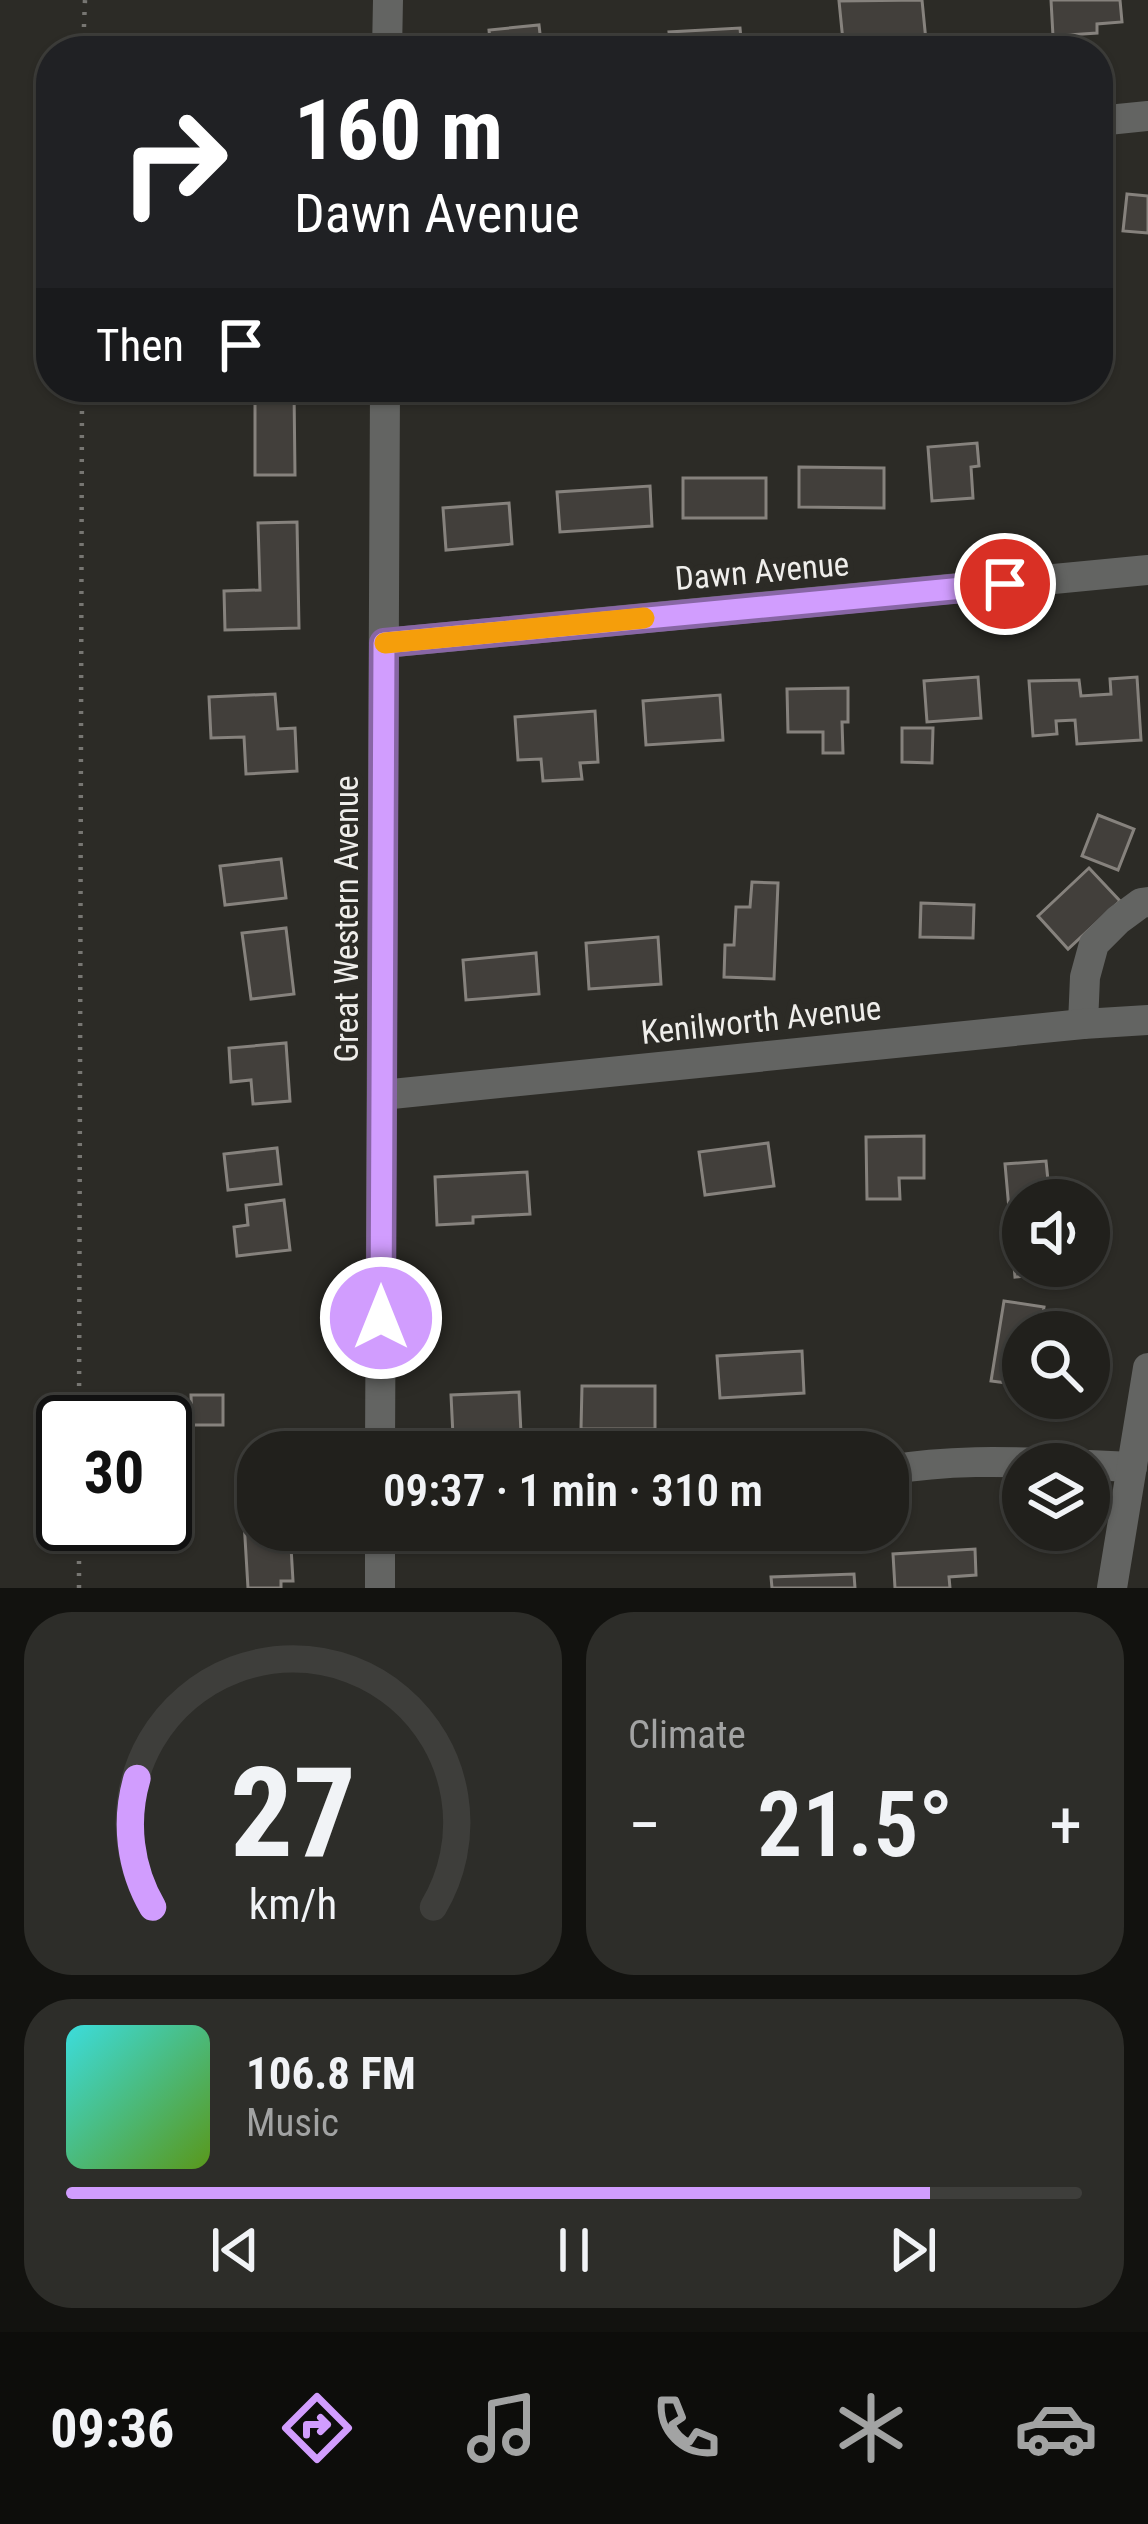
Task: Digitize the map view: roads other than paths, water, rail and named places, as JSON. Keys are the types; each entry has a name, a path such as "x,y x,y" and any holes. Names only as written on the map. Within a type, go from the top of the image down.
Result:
{"street":[{"path":"387,36 388,0"},
{"path":"1113,120 1148,116"},
{"name":"Great Western Avenue","path":"380,1431 385,402"},
{"name":"Dawn Avenue","path":"384,643 1148,570"},
{"path":"1083,1024 1085,977 1094,944 1118,920 1148,902"},
{"name":"Kenilworth Avenue","path":"382,1095 1148,1020"},
{"path":"1112,1588 1148,1368"},
{"path":"909,1468 1002,1461"},
{"path":"1110,1466 1132,1468"},
{"path":"380,1551 380,1588"}]}
